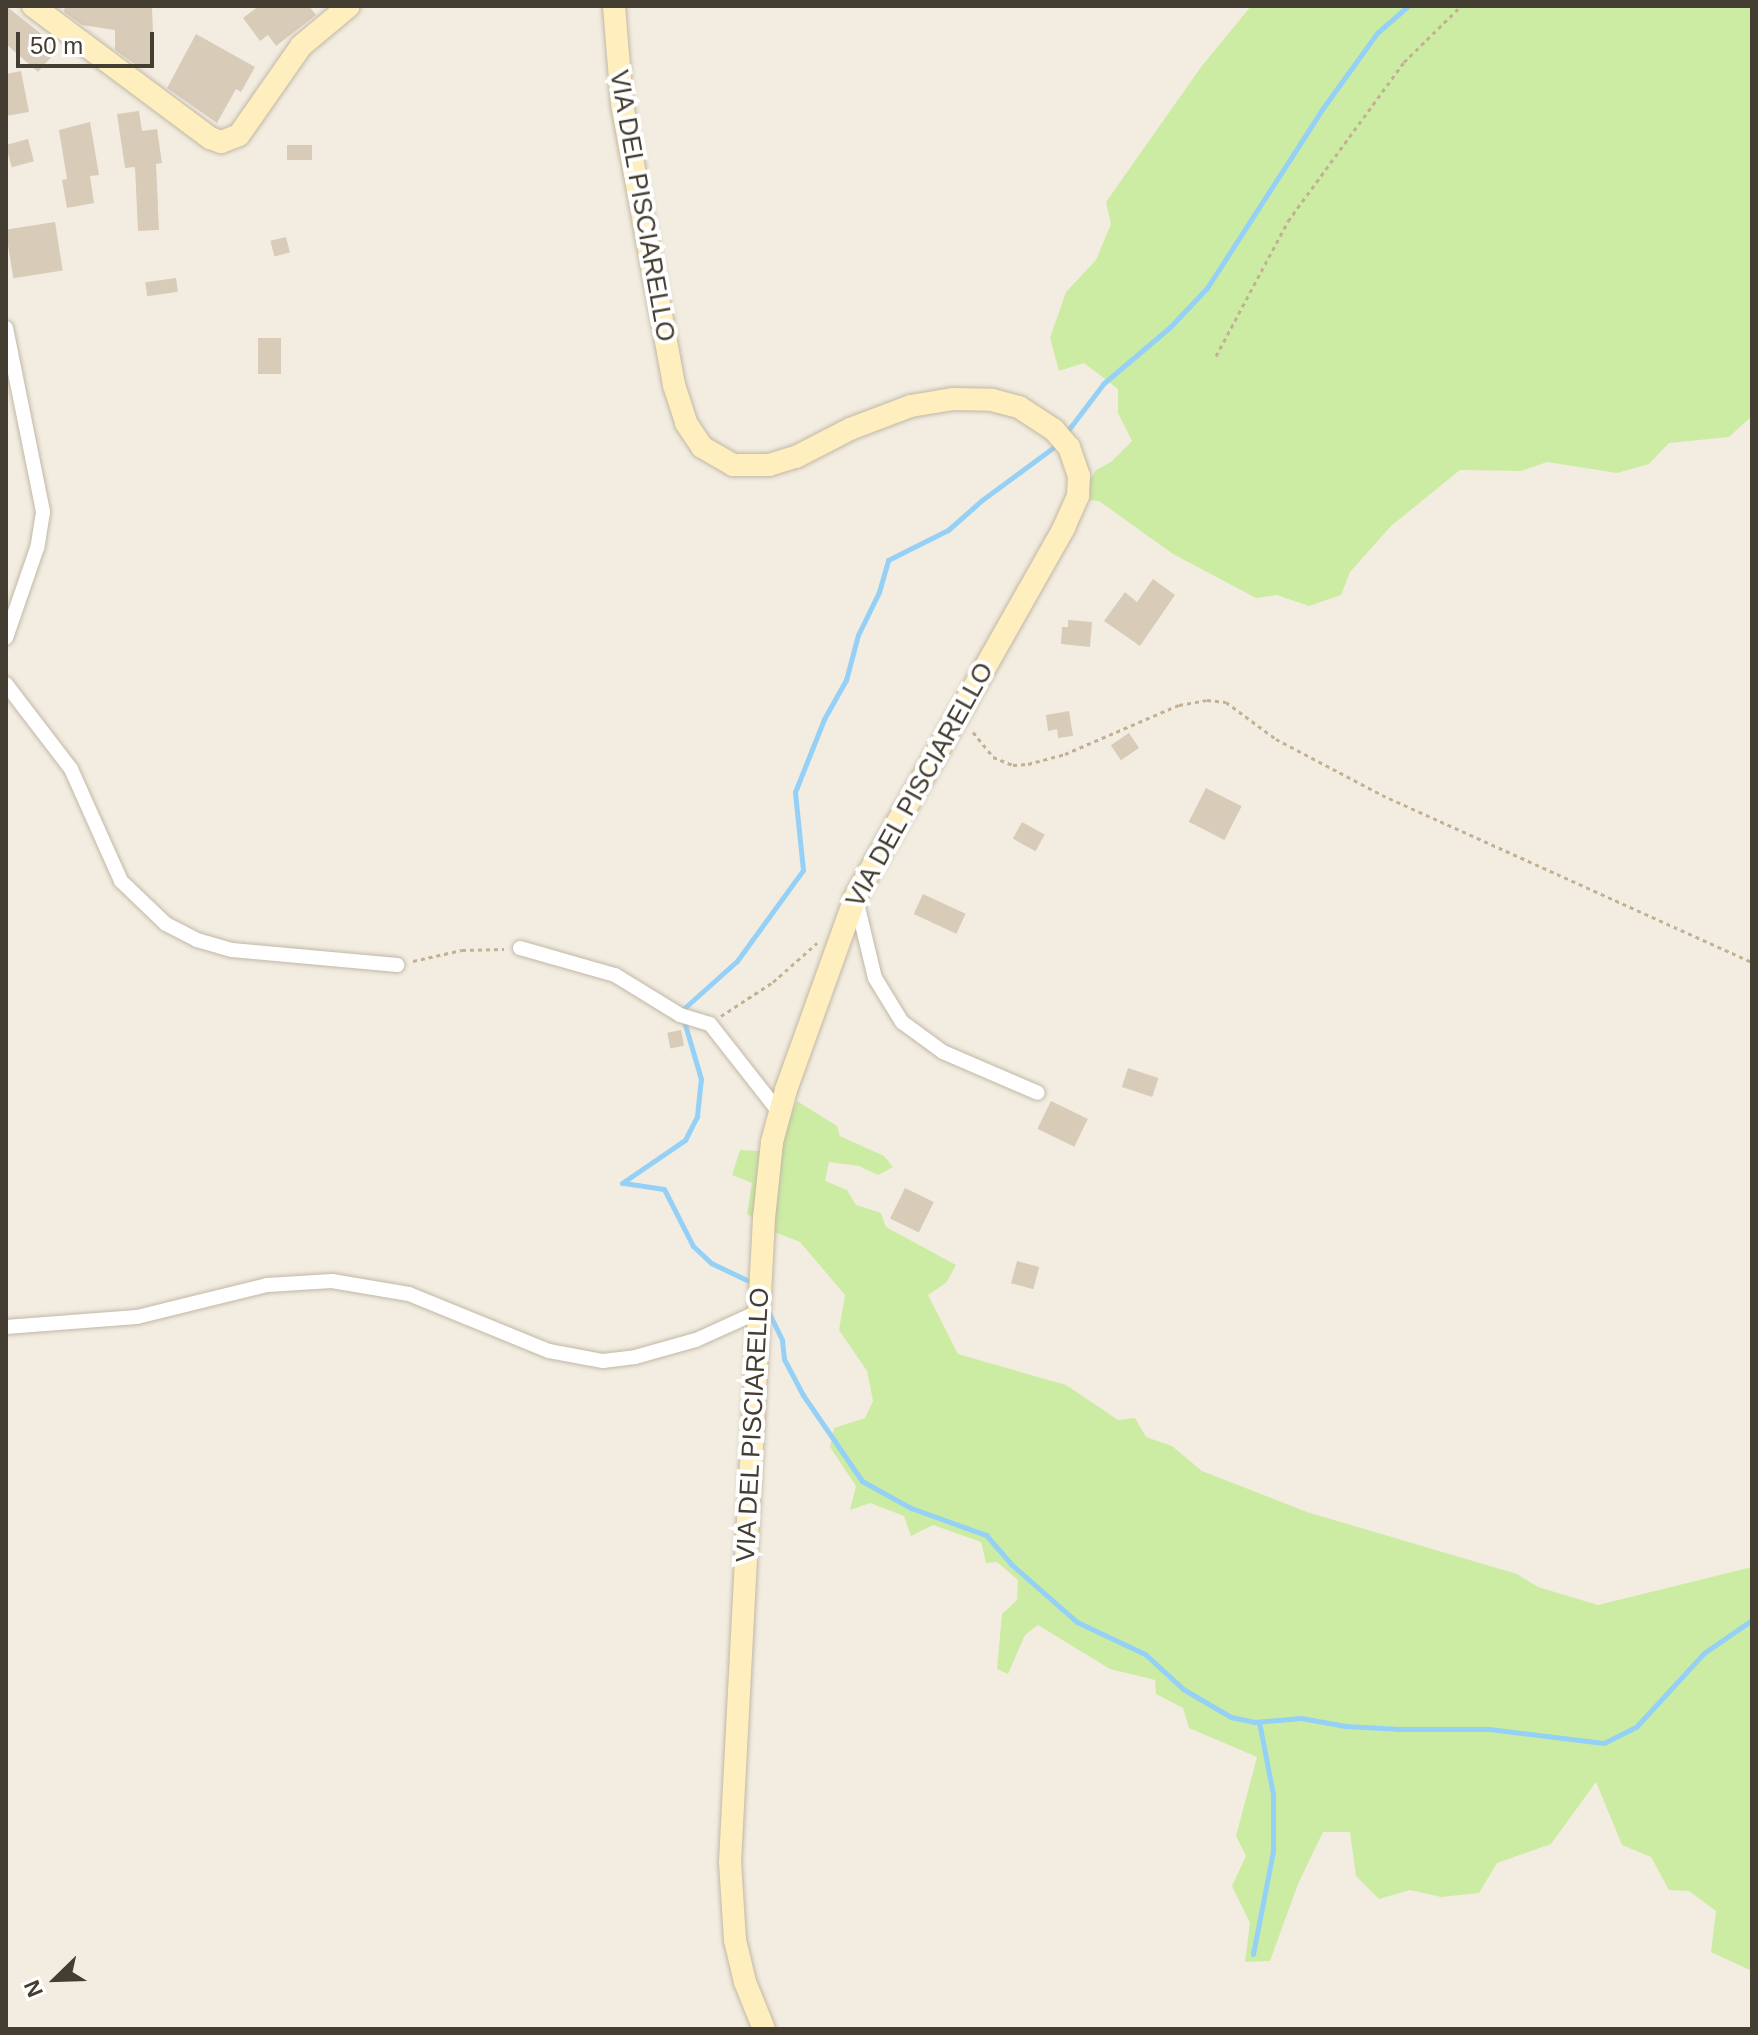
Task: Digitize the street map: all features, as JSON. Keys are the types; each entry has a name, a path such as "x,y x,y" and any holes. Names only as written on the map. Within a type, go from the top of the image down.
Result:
{"street":[{"path":"33,6 210,138 221,142 239,135 301,46 349,6"},
{"name":"VIA DEL PISCIARELLO","path":"614,6 622,104 674,385 686,423 702,447 733,465 769,465 796,457 883,415 923,402 953,399 1011,404 1059,436 1079,476 1076,503 855,898 779,1112 767,1172 730,1884 740,1963 764,2029"},
{"path":"6,328 43,512 37,548 6,638"},
{"path":"6,684 71,769 121,881 158,919 189,937 232,950 397,965"},
{"path":"855,898 878,985 902,1022 943,1052 1038,1093"},
{"path":"520,948 622,978 680,1015 710,1024 779,1112"},
{"path":"6,1327 137,1317 267,1285 332,1281 419,1297 549,1351 603,1361 635,1357 696,1340 760,1311"}],"path":[{"path":"1216,356 1288,221 1404,62 1461,6"},
{"path":"964,702 967,719 981,746 993,757 1013,765 1065,754 1179,705 1207,700 1226,702 1276,739 1382,795 1752,962"},
{"path":"710,1024 773,982 821,938"},
{"path":"397,965 462,950 520,948"}],"green space":[{"path":"1251,6 1752,6 1752,416 1729,437 1669,443 1649,464 1617,473 1547,462 1521,471 1460,470 1391,526 1350,572 1341,595 1309,606 1277,595 1256,598 1173,554 1099,501 1078,499 1096,470 1111,462 1132,441 1118,413 1118,389 1084,363 1059,371 1050,338 1066,292 1096,260 1111,224 1106,202 1201,67"},
{"path":"797,1101 837,1126 840,1136 884,1156 893,1167 878,1175 859,1166 829,1162 825,1181 847,1190 856,1205 881,1213 886,1227 956,1265 946,1283 928,1295 958,1354 1066,1385 1118,1420 1135,1418 1146,1437 1172,1446 1202,1471 1307,1512 1517,1574 1538,1587 1598,1605 1752,1567 1752,1971 1711,1952 1716,1911 1689,1891 1669,1890 1651,1857 1622,1845 1596,1782 1551,1844 1497,1863 1479,1893 1441,1897 1410,1890 1379,1899 1356,1876 1350,1832 1323,1832 1298,1884 1270,1961 1245,1962 1250,1923 1232,1886 1246,1856 1236,1836 1257,1757 1189,1728 1183,1708 1156,1694 1155,1680 1110,1669 1038,1625 1025,1635 1008,1674 997,1669 1002,1614 1017,1600 1018,1580 997,1562 986,1563 981,1542 933,1525 911,1536 904,1516 870,1503 850,1510 856,1486 830,1447 834,1428 865,1418 873,1401 867,1371 839,1330 845,1295 800,1242 777,1233 747,1214 752,1183 732,1175 740,1150 759,1151 786,1129"}],"building":[{"path":"6,6 59,48 38,72 6,44"},
{"path":"65,6 152,6 154,64 135,64 115,50 115,30 82,25 64,12"},
{"path":"259,6 309,6 316,15 276,46 268,35 260,41 243,18"},
{"path":"196,34 255,67 241,92 236,89 217,123 167,88"},
{"path":"21,71 29,112 6,116 6,74"},
{"path":"139,111 142,131 157,129 162,163 156,164 159,230 138,231 135,167 125,168 117,114"},
{"path":"90,122 99,175 90,176 94,203 67,208 62,180 67,179 59,130"},
{"path":"28,139 34,161 12,167 6,145"},
{"path":"287,145 312,145 312,160 287,160"},
{"path":"55,222 63,270 13,278 6,230"},
{"path":"286,237 290,253 274,256 270,241"},
{"path":"176,278 178,292 147,296 145,282"},
{"path":"258,338 281,338 281,374 258,374"},
{"path":"1153,579 1175,595 1140,646 1104,621 1125,592 1137,602"},
{"path":"1068,620 1092,622 1090,647 1061,644 1062,627 1068,627"},
{"path":"1069,711 1073,736 1058,738 1057,729 1048,731 1046,715"},
{"path":"1129,733 1139,748 1121,760 1111,745"},
{"path":"1206,788 1242,806 1224,840 1189,822"},
{"path":"1022,822 1045,835 1036,851 1013,839"},
{"path":"923,894 966,914 956,934 914,914"},
{"path":"681,1030 684,1046 670,1048 667,1033"},
{"path":"1128,1068 1158,1078 1152,1097 1122,1087"},
{"path":"1051,1101 1088,1119 1074,1147 1037,1129"},
{"path":"905,1188 934,1202 919,1233 890,1219"},
{"path":"1017,1261 1039,1267 1033,1289 1011,1283"}],"waterway":[{"path":"1066,433 1104,383 1170,327 1207,288 1323,108 1377,33 1408,6"},
{"path":"622,1183 685,1140 697,1116 701,1079 681,1011 737,961 803,870 795,792 824,719 846,680 858,635 879,592 888,560 948,530 982,500 1058,444"},
{"path":"624,1183 664,1189 693,1246 711,1263 755,1284"},
{"path":"768,1311 782,1340 784,1359 803,1395 862,1481 911,1508 986,1535 1011,1564 1077,1622 1145,1654 1183,1689 1231,1717 1254,1722 1301,1718 1345,1726 1400,1729 1489,1729 1604,1743 1636,1727 1704,1653 1752,1620"},
{"path":"1253,1954 1273,1851 1273,1794 1259,1722"}]}
